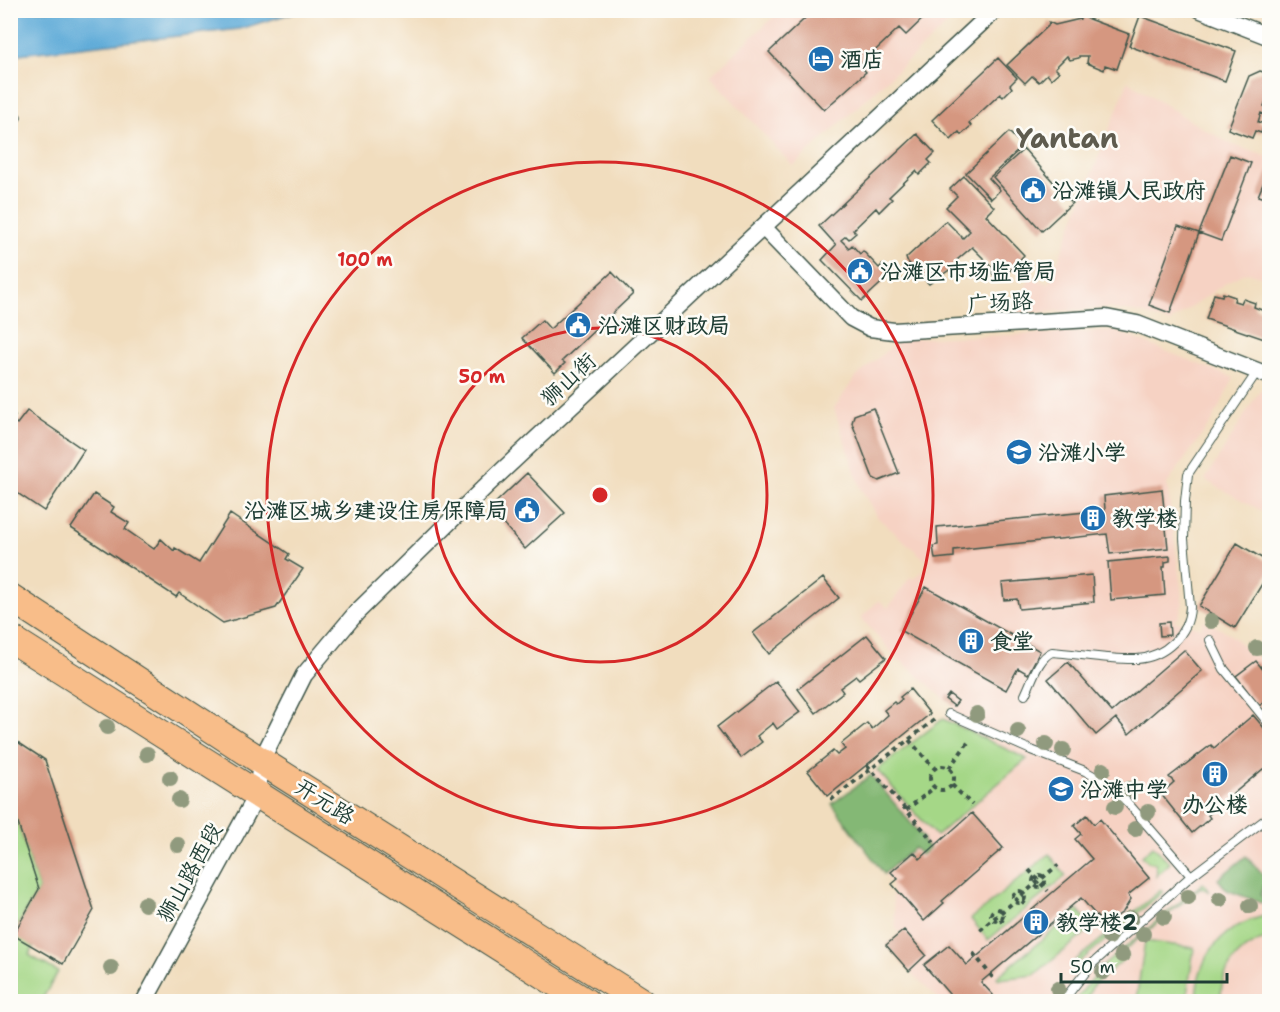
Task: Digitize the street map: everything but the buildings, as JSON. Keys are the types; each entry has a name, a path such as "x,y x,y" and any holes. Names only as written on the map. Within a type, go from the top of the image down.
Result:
{"main road":[{"name":"开元路","path":"10,597 261,761 642,1002"},
{"name":"开元路","path":"10,638 586,1002"}],"street":[{"name":"狮山街","path":"261,761 304,675 357,612 486,486 995,10"},
{"path":"1201,10 1269,37"},
{"name":"广场路","path":"764,228 850,318 870,328 894,331 1106,318 1137,324 1263,374"},
{"name":"狮山路西段","path":"144,1002 257,795 261,761"}],"lane":[{"path":"10,127 17,117"},
{"path":"1025,695 1046,654 1052,652 1138,659 1153,656 1172,645 1181,635 1190,619 1184,539 1188,474 1263,374"},
{"path":"1210,640 1228,675 1269,726"},
{"path":"949,714 1084,771 1108,784 1135,810 1191,876"},
{"path":"1062,1002 1092,964 1191,876 1269,816"}],"path":[{"path":"831,800 934,720"},
{"path":"949,768 979,728"},
{"path":"909,740 935,769"},
{"path":"867,765 934,843"},
{"path":"943,766 949,768 953,773 952,785 941,790 934,787 930,777 935,769 943,766"},
{"path":"952,785 972,805"},
{"path":"906,810 934,787"},
{"path":"980,930 1058,865"},
{"path":"1029,870 1048,891"},
{"path":"1035,876 1044,877"},
{"path":"1034,885 1032,880 1035,876"},
{"path":"1043,885 1044,877"},
{"path":"1034,885 1040,887 1043,885"},
{"path":"1010,886 1028,908"},
{"path":"1015,893 1022,892 1023,894"},
{"path":"1014,901 1015,893"},
{"path":"1023,894 1025,898 1023,902"},
{"path":"1014,901 1023,902"},
{"path":"988,904 1006,926"},
{"path":"994,910 1002,911"},
{"path":"993,919 991,914 994,910"},
{"path":"1001,920 1002,911"},
{"path":"993,919 1001,920"},
{"path":"973,953 994,980"}],"shaded area":[{"path":"780,11 962,11 793,166 710,76"},
{"path":"1128,81 1233,145 1269,157 1269,279 1247,272 1227,282 1169,323 1144,314 1108,308 1014,314 1030,277 1049,284"},
{"name":"沿滩中学","path":"1115,331 1234,378 1212,421 1167,484 1183,603 1178,619 1171,620 1202,628 1202,620 1227,632 1269,667 1269,1001 941,1001 909,971 886,945 901,933 896,929 891,883 832,804 939,723 954,707 893,654 861,618 879,600 888,608 910,577 914,579 929,563 878,518 860,487 834,408 855,378 900,339"},
{"path":"1260,390 1269,393 1269,515 1205,480"}],"green space":[{"path":"943,719 1027,759 936,836 877,770"},
{"path":"871,775 929,848 921,855 914,848 884,874 832,804"},
{"path":"10,793 16,796 11,802 39,889 13,934 34,946 29,955 58,972 41,1001 11,1001"},
{"path":"1153,846 1170,863 1156,876 1155,863 1148,862 1142,856"},
{"path":"1049,854 1066,876 988,940 971,919"},
{"path":"1246,856 1269,882 1269,889 1263,887 1261,896 1267,900 1261,903 1227,890 1218,879"},
{"path":"1203,883 1210,892 1201,887 1124,951 1128,956 1093,985 1086,1001 1074,1001 1105,964"},
{"path":"1161,890 1163,892 1077,964 1075,961"},
{"path":"1078,910 1093,927 1034,975 999,979 997,977"},
{"path":"1269,915 1269,938 1249,946 1233,960 1224,979 1221,1001 1196,1001 1202,969 1216,944 1239,926"},
{"path":"1145,941 1194,948 1186,1001 1136,1001"}],"water":[{"path":"10,11 299,11 240,29 11,55"}],"place":[{"name":"酒店","path":"821,59"},
{"name":"沿滩镇人民政府","path":"1033,190"},
{"name":"沿滩区市场监管局","path":"860,271"},
{"name":"沿滩区财政局","path":"578,325"},
{"name":"沿滩小学","path":"1019,452"},
{"name":"沿滩区城乡建设住房保障局","path":"527,510"},
{"name":"教学楼","path":"1093,518"},
{"name":"食堂","path":"971,641"},
{"name":"办公楼","path":"1215,774"},
{"name":"沿滩中学","path":"1061,789"},
{"name":"教学楼2","path":"1036,922"}],"district":[{"name":"Yantan","path":"1067,138"}]}
